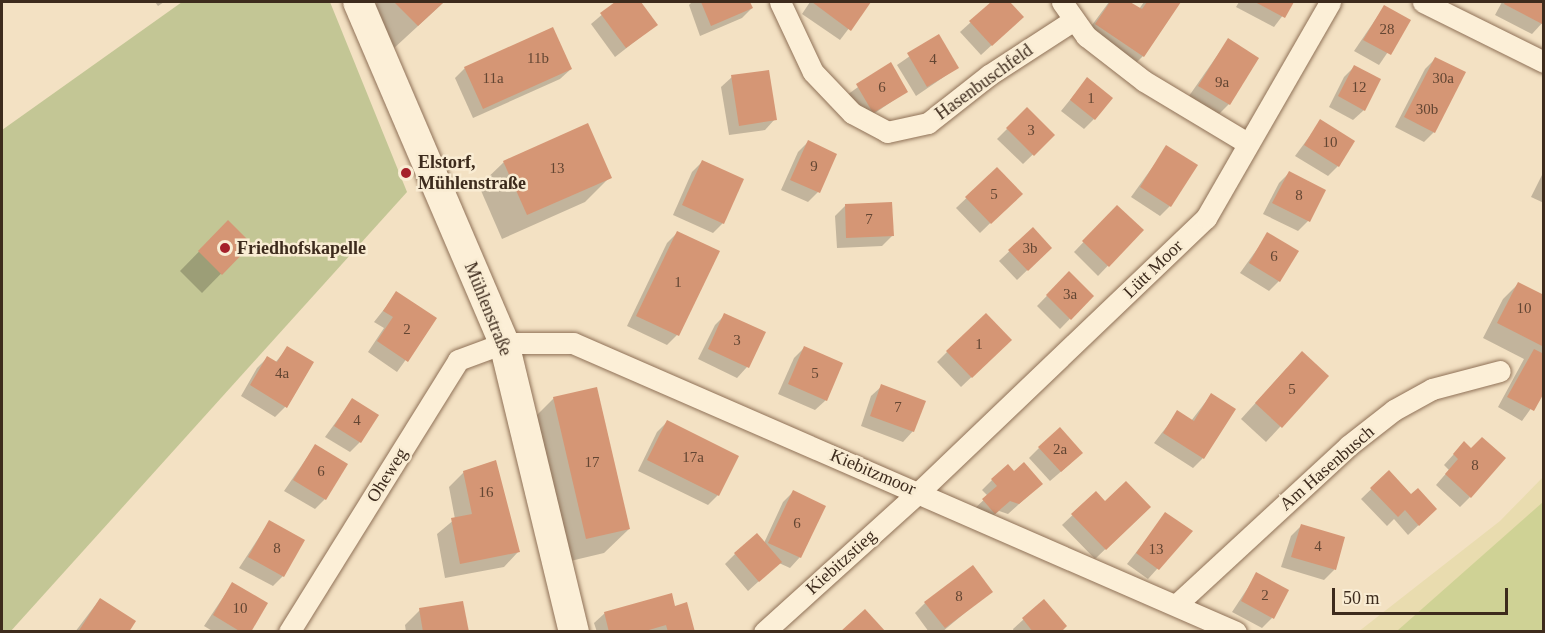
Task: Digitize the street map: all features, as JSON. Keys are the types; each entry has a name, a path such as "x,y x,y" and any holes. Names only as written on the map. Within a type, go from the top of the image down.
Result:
{"main road":[{"name":"Mühlenstraße","path":"358,2 504,343 574,632"}],"street":[{"name":"Hasenbuschfeld","path":"780,2 813,72 852,112 887,132 928,123 989,75 1072,21"},
{"path":"1062,2 1072,21 1144,81 1247,143"},
{"name":"Lütt Moor","path":"919,492 1206,218 1330,2"},
{"path":"1423,2 1544,63"},
{"name":"Kiebitzmoor","path":"504,343 573,343 1177,604 1236,632"},
{"name":"Oheweg","path":"289,632 458,360 504,343"},
{"name":"Am Hasenbusch","path":"1177,604 1348,446 1394,410 1432,389 1500,371"},
{"name":"Kiebitzstieg","path":"764,632 919,492"}],"shaded area":[{"path":"1543,477 1543,631 1358,632 1500,521"}],"green space":[{"path":"182,2 330,2 407,192 10,632 2,631 2,130"},
{"path":"1543,502 1543,631 1397,631"}],"building":[{"path":"394,2 444,2 418,26"},
{"path":"615,2 641,2 658,25 626,48 600,13"},
{"path":"701,2 750,2 753,8 711,26"},
{"path":"812,2 871,2 851,31"},
{"path":"991,2 1010,2 1024,17 992,46 969,21"},
{"path":"1110,2 1130,2 1142,9 1147,2 1181,2 1144,57 1095,24"},
{"path":"1255,2 1294,2 1285,18"},
{"path":"1505,2 1544,2 1544,25 1504,4"},
{"path":"1384,5 1411,20 1391,55 1363,40"},
{"path":"553,27 572,69 483,109 464,67"},
{"path":"939,34 959,68 927,87 907,53"},
{"path":"1228,38 1259,58 1230,105 1198,86"},
{"path":"1435,57 1466,72 1435,133 1404,117"},
{"path":"891,62 908,92 873,113 856,84"},
{"path":"1354,65 1381,79 1365,111 1338,96"},
{"path":"769,70 777,120 739,126 731,75"},
{"path":"1087,77 1113,98 1095,120 1070,100"},
{"path":"1027,107 1055,135 1034,156 1006,128"},
{"path":"1320,119 1355,141 1339,167 1304,145"},
{"path":"588,123 612,178 527,215 503,161"},
{"path":"808,140 837,154 820,193 790,180"},
{"path":"1166,145 1198,165 1171,207 1140,187"},
{"path":"702,160 744,179 724,224 682,205"},
{"path":"997,167 1023,194 991,224 965,197"},
{"path":"1289,171 1326,190 1310,222 1272,203"},
{"path":"892,202 894,236 846,238 845,204"},
{"path":"1117,205 1144,230 1109,267 1082,241"},
{"name":"Friedhofskapelle","path":"228,220 252,244 222,275 198,251"},
{"path":"1033,227 1052,248 1028,271 1008,250"},
{"path":"677,231 720,251 679,336 636,316"},
{"path":"1267,232 1299,251 1280,282 1249,263"},
{"path":"1069,271 1094,296 1071,320 1046,295"},
{"path":"1518,282 1544,295 1544,347 1497,323"},
{"path":"396,291 437,318 408,362 377,341 393,317 383,311"},
{"path":"724,313 766,332 749,368 708,349"},
{"path":"986,313 1012,340 972,378 946,351"},
{"path":"287,346 314,362 287,408 250,385 267,356 277,362"},
{"path":"804,346 843,363 827,401 788,384"},
{"path":"1534,349 1544,354 1544,393 1534,411 1507,397"},
{"path":"1302,351 1329,376 1282,428 1255,403"},
{"path":"881,384 926,401 914,432 870,416"},
{"path":"597,387 630,529 586,539 553,397"},
{"path":"1211,393 1236,409 1204,459 1163,433 1177,410 1194,421"},
{"path":"352,398 379,415 361,443 334,426"},
{"path":"667,420 739,456 719,496 647,460"},
{"path":"1060,427 1083,453 1061,472 1038,447"},
{"path":"1482,437 1506,458 1471,498 1445,474 1458,459 1453,454 1464,441 1471,448"},
{"path":"315,444 348,464 326,500 293,480"},
{"path":"496,460 520,552 460,564 451,518 472,514 463,471"},
{"path":"1024,462 1043,484 1019,504 1010,501 995,514 982,499 997,486 991,479 1008,464 1014,471"},
{"path":"1389,470 1411,494 1418,488 1437,509 1419,526 1405,510 1398,517 1370,488"},
{"path":"1126,481 1151,507 1106,550 1071,514 1096,491 1105,501"},
{"path":"793,490 826,506 801,558 768,543"},
{"path":"1165,512 1193,531 1159,570 1136,553"},
{"path":"269,520 305,540 284,577 248,557"},
{"path":"1301,524 1345,537 1336,570 1291,557"},
{"path":"757,533 782,562 759,582 734,553"},
{"path":"973,565 993,592 945,628 924,602"},
{"path":"1256,572 1289,590 1274,619 1241,601"},
{"path":"232,582 268,603 251,632 241,632 213,615"},
{"path":"672,593 675,606 687,602 695,632 668,632 666,625 642,632 609,632 604,612"},
{"path":"100,598 136,621 129,632 78,632"},
{"path":"1044,599 1067,626 1061,632 1033,632 1022,618"},
{"path":"463,601 469,632 423,632 419,608"},
{"path":"865,609 886,632 840,632"}],"place":[{"name":"Elstorf, Mühlenstraße","path":"406,173"},
{"name":"Friedhofskapelle","path":"225,248"}]}
